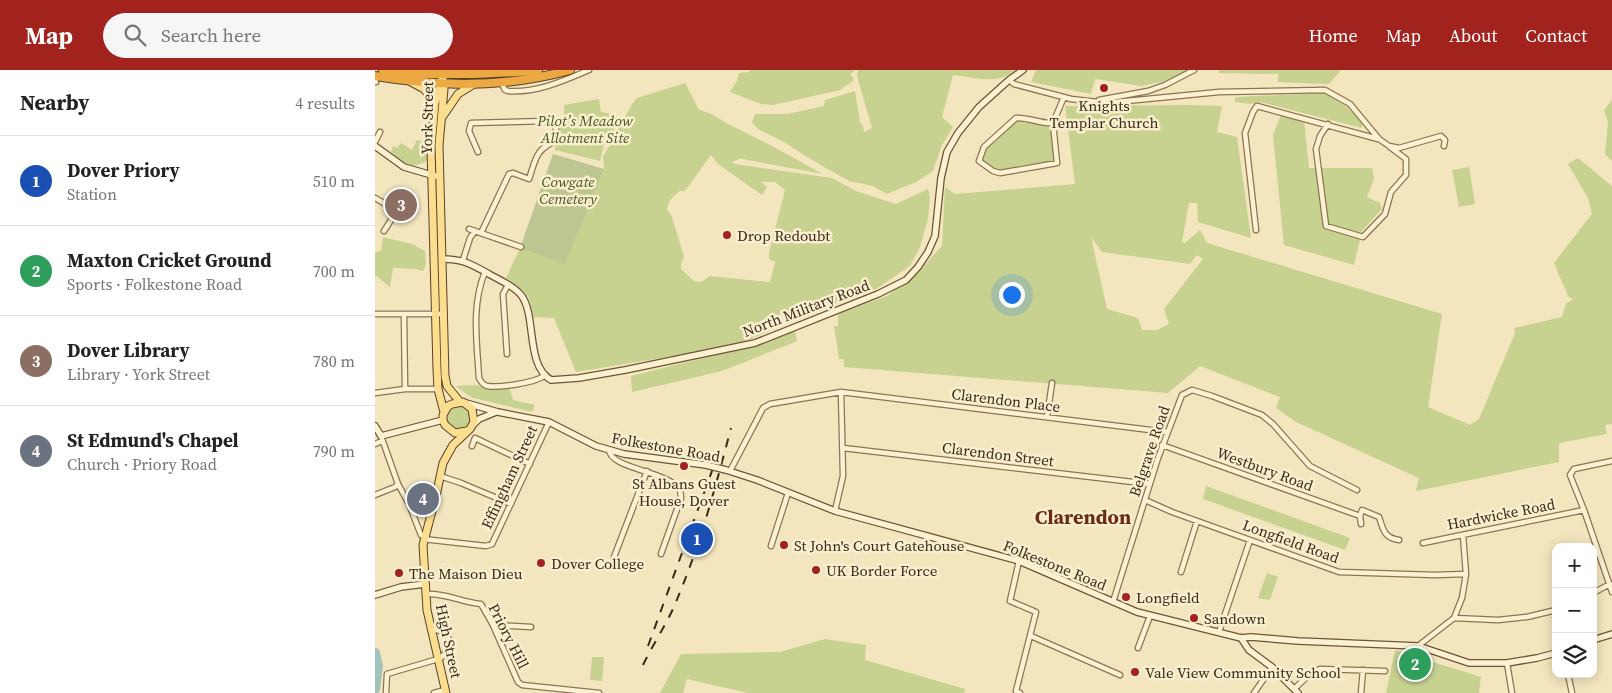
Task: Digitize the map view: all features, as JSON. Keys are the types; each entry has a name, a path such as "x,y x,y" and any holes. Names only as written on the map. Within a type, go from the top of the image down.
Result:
{"highway":[{"path":"383,70 474,84 502,84 570,70"},
{"path":"375,76 411,82 538,70"}],"main road":[{"name":"North Military Road","path":"545,375 551,380 579,378 755,342 893,287 905,280 928,252 935,236 941,178 947,152 958,133 979,107 1023,70"},
{"name":"York Street","path":"442,80 435,103 431,175 438,389 444,412"},
{"name":"York Street","path":"442,80 442,119 439,144 445,376 447,386 463,402"},
{"path":"411,82 424,89 435,103"},
{"path":"442,119 457,94 474,84"},
{"path":"375,146 404,167 440,178"},
{"path":"417,170 431,163"},
{"path":"443,259 463,260 509,285 520,294 524,300 535,353 545,375"},
{"path":"470,428 474,413 463,402 452,404 444,412 443,420 451,431 459,433 470,428 487,415 498,412"},
{"name":"Folkestone Road","path":"463,402 498,412 549,422 584,440 624,454 706,465 728,471 835,511 1019,561 1150,616 1241,638 1418,646 1469,663 1507,662 1552,654"},
{"path":"375,426 381,438 443,420"},
{"name":"High Street","path":"446,691 431,629 425,594 424,537 447,453 470,428"},
{"path":"375,595 401,587 425,584"},
{"path":"1597,639 1612,634"},
{"path":"1241,638 1249,650 1272,667 1296,691"}],"street":[{"path":"502,84 505,90 508,91 537,90 589,70"},
{"path":"1095,101 1148,91 1165,85 1194,70"},
{"path":"1009,80 1014,84 1064,97 1118,103 1219,92 1325,90 1350,104 1379,139 1405,159 1406,175 1391,192 1385,214 1363,237 1326,226 1316,149 1320,136 1328,124"},
{"path":"1053,123 1016,118 984,147 979,161 993,171 1000,173 1057,163 1053,123 1064,97"},
{"path":"1256,230 1245,133 1257,106 1379,139"},
{"path":"478,152 469,131 471,123 547,120 555,125 557,132 555,139 539,152 529,179 513,173 509,174 481,233"},
{"path":"375,142 380,132"},
{"path":"1389,146 1399,148 1441,136 1445,140 1444,146"},
{"path":"375,198 393,209 395,214 384,232"},
{"path":"469,229 521,247"},
{"path":"463,260 470,238 475,232"},
{"path":"485,272 481,280 475,317 479,378 481,382 489,386 530,383 537,381 545,375"},
{"path":"507,354 503,294 509,285"},
{"path":"375,314 443,314"},
{"path":"404,315 405,389"},
{"path":"1047,417 1052,383"},
{"path":"375,393 405,389 438,389"},
{"name":"Belgrave Road","path":"1113,602 1162,445 1182,395 1192,390 1262,416 1273,424 1310,466 1357,490"},
{"path":"835,511 843,476 841,392"},
{"name":"Clarendon Place","path":"728,471 763,408 770,404 841,392 1167,432"},
{"name":"Effingham Street","path":"424,537 486,546 492,544 549,422"},
{"path":"375,444 381,438 398,484 409,504 421,535 424,537"},
{"path":"472,446 475,438 530,464"},
{"name":"Westbury Road","path":"1162,445 1360,516"},
{"name":"Clarendon Street","path":"843,448 1149,484"},
{"path":"609,450 609,455 614,460 647,471 678,486 681,492 661,554"},
{"path":"624,454 625,461 630,466"},
{"path":"1612,461 1574,469 1570,475 1612,592"},
{"path":"614,558 647,471"},
{"path":"440,476 511,504"},
{"path":"375,495 398,484"},
{"path":"771,546 788,493"},
{"name":"Longfield Road","path":"1145,500 1197,521 1339,572 1466,574"},
{"path":"1361,524 1360,516 1362,510 1379,517 1381,527 1386,536 1399,540"},
{"name":"Hardwicke Road","path":"1423,543 1584,510"},
{"path":"1181,572 1197,521"},
{"path":"1418,646 1454,618 1462,598 1466,574 1463,535"},
{"path":"1219,632 1249,540"},
{"path":"1018,692 1036,612 1011,600 1019,561"},
{"path":"1597,591 1610,584"},
{"name":"Priory Hill","path":"425,594 440,593 468,603 481,604 521,685 599,693"},
{"path":"1454,618 1498,620 1527,617 1552,611"},
{"path":"1137,648 1150,616"},
{"path":"493,626 531,627"},
{"path":"386,693 387,674 439,660 448,650 449,639 441,631 431,629"},
{"path":"1031,636 1119,675"},
{"path":"1507,662 1512,693"},
{"path":"1254,693 1272,667"},
{"path":"1296,691 1310,674 1320,669 1385,671"},
{"path":"1361,693 1363,670"},
{"path":"1569,678 1572,693"},
{"path":"434,693 446,691"}],"green space":[{"path":"750,70 855,70 850,75 853,77 853,81 840,90 773,105 761,104 730,92 737,81 739,73 749,72"},
{"path":"858,70 1016,70 1009,75 994,79 978,79 953,75 942,117 953,127 942,145 933,171 916,182 887,194 873,186 849,181 784,142 758,129 752,122 755,114 787,114 824,106 825,100 855,91 860,122 864,132 872,128 857,76"},
{"path":"1036,70 1189,70 1166,81 1141,86 1095,79 1091,94 1031,82"},
{"path":"1219,70 1341,70 1329,84 1278,82 1278,74 1219,73"},
{"path":"685,83 699,110 711,114 823,174 742,158 732,162 735,164 832,178 856,191 896,204 928,189 930,198 928,219 920,247 910,266 876,289 806,316 801,307 763,320 769,331 742,343 576,372 554,318 533,317 528,298 518,286 506,278 520,248 565,263 604,169 603,157 637,98","holes":["711,155 718,164 762,195 767,187 761,182 775,182 785,190 769,253 769,259 775,262 770,282 710,276 701,282 694,281 681,269 684,257 672,217 667,209 668,206 676,194 680,191 685,191"]},
{"path":"1324,93 1347,107 1362,123 1362,128 1260,102 1250,104 1235,102 1235,97"},
{"name":"Pilot’s Meadow Allotment Site","path":"599,99 601,112 617,115 612,138 604,143 600,161 555,150 556,118 564,117 564,105"},
{"path":"1612,100 1612,161 1605,154 1608,123 1604,110"},
{"path":"1065,106 1222,106 1217,132 1237,137 1251,238 1198,222 1197,203 1189,203 1182,242 1185,243 1200,230 1207,243 1442,314 1428,407 1470,425 1479,419 1515,333 1514,328 1562,317 1566,303 1573,300 1568,296 1554,263 1592,214 1588,198 1568,164 1578,158 1612,186 1612,424 1605,425 1607,434 1559,443 1559,462 1416,491 1419,478 1296,422 1276,408 1280,397 1200,366 1168,393 844,367 844,359 839,359 834,326 838,326 838,314 887,296 920,270 942,246 945,187 955,194 1075,184","holes":["1091,237 1102,252 1190,264 1197,255 1203,259 1164,309 1169,324 1157,330 1142,330 1138,318 1107,309"]},
{"path":"1281,115 1304,121 1309,168 1372,168 1374,179 1367,197 1380,203 1382,209 1362,231 1354,265 1284,245 1273,135"},
{"path":"1016,119 1051,124 1056,157 1054,161 1046,164 1044,162 1018,166 1004,171 994,169 982,161 986,149 992,141 996,141 1014,124"},
{"path":"417,140 429,144 428,160 423,163 418,165 408,164 391,152 393,146 397,148 401,143 412,150"},
{"name":"Cowgate Cemetery","path":"553,154 604,169 565,264 520,248"},
{"path":"1469,167 1475,204 1459,207 1452,170"},
{"path":"383,237 412,244 425,251 426,264 423,271 393,268 390,287 375,275 375,254 381,251"},
{"path":"795,330 797,341 722,371 632,392 631,376 751,346"},
{"path":"477,385 489,390 509,387 513,400 535,405 532,412 473,398 455,386"},
{"path":"459,405 467,409 471,417 467,425 459,429 451,425 447,417 451,409"},
{"path":"1206,486 1350,538 1345,550 1203,499"},
{"path":"1267,573 1278,577 1270,600 1258,598"},
{"path":"825,639 866,645 865,660 965,689 964,693 748,693 687,679 683,693 660,693 681,654 780,652"},
{"path":"1395,650 1481,677 1479,693 1386,693"},
{"path":"592,657 604,657 602,681 590,680"}],"waterway":[{"path":"375,653 378,666 375,689"}],"railway":[{"path":"643,665 670,615 694,555 708,513 731,428"},
{"path":"648,646 716,460"}],"place":[{"name":"Knights Templar Church","path":"1104,88"},
{"name":"Dover Library","path":"401,205"},
{"name":"Drop Redoubt","path":"727,235"},
{"name":"St Albans Guest House, Dover","path":"684,466"},
{"name":"St Edmund's Chapel","path":"423,499"},
{"name":"Dover Priory","path":"697,539"},
{"name":"St John's Court Gatehouse","path":"784,545"},
{"name":"Dover College","path":"541,563"},
{"name":"UK Border Force","path":"816,570"},
{"name":"The Maison Dieu","path":"399,573"},
{"name":"Longfield","path":"1126,597"},
{"name":"Sandown","path":"1194,618"},
{"name":"Maxton Cricket Ground","path":"1415,664"},
{"name":"Vale View Community School","path":"1135,672"}],"district":[{"name":"Clarendon","path":"1083,517"}]}
